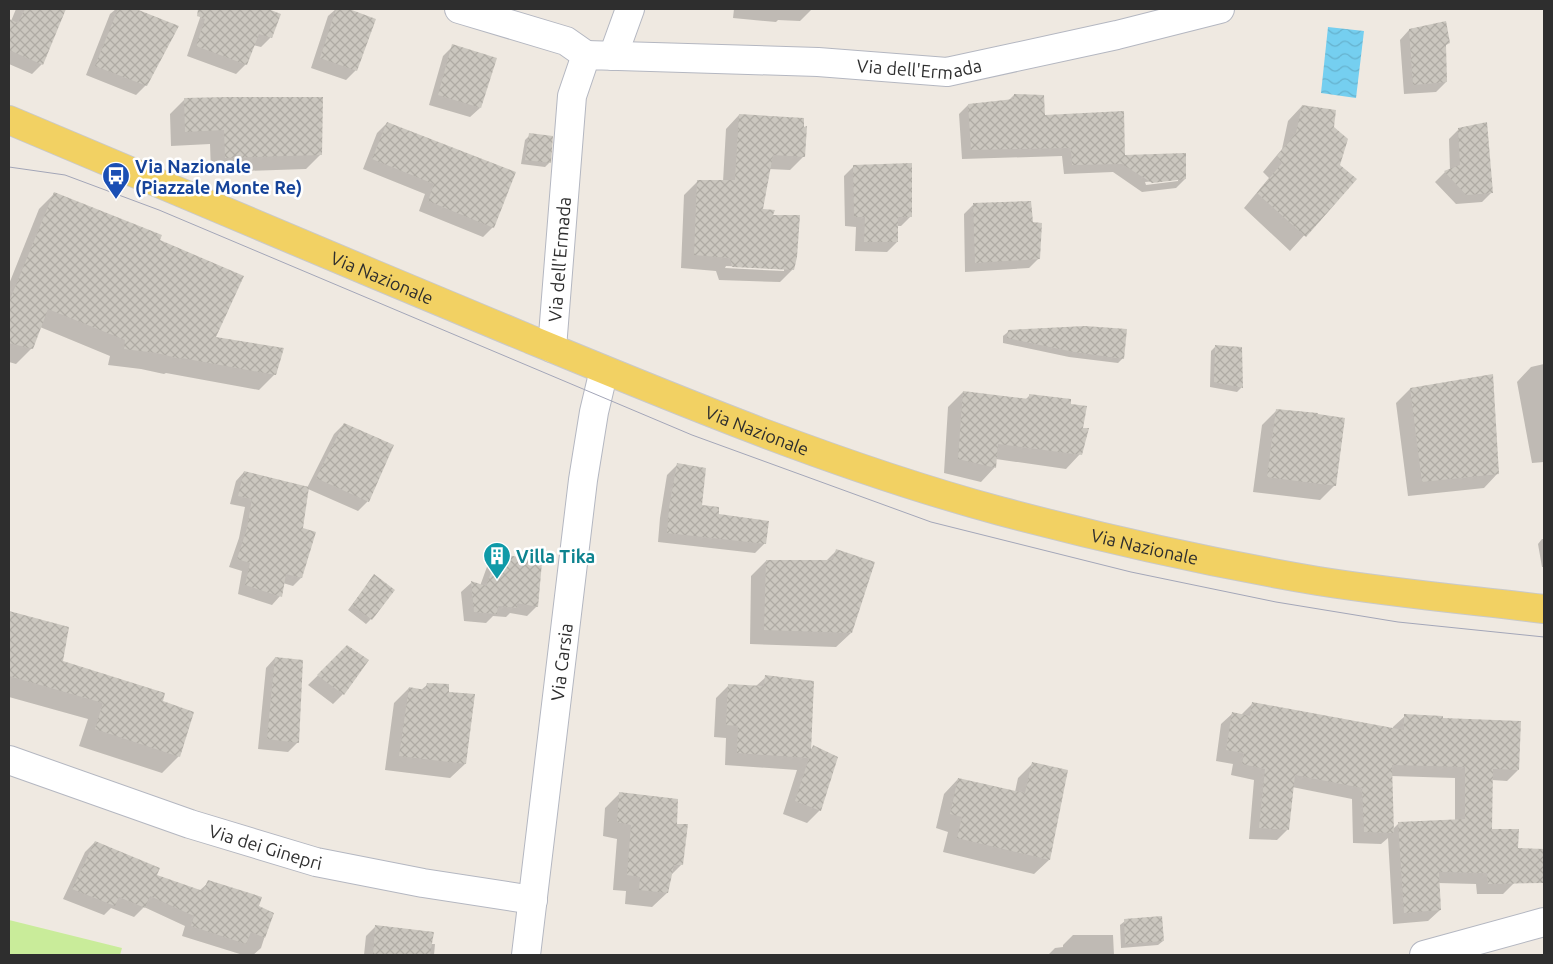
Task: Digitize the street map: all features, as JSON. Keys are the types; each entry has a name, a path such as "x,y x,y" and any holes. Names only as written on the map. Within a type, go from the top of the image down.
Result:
{"main road":[{"name":"Via Nazionale","path":"9,120 604,370 800,447 849,464 1000,511 1245,568 1359,586 1544,610"}],"street":[{"path":"459,9 566,41 600,55"},
{"name":"Via dell'Ermada","path":"552,348 572,96 630,9"},
{"name":"Via dell'Ermada","path":"600,55 818,62 947,72 1117,35 1220,9"},
{"name":"Via Carsia","path":"526,955 583,480 594,412 604,370"},
{"name":"Via dei Ginepri","path":"9,760 190,824 316,862 423,883 533,900"},
{"path":"1424,955 1544,922"}],"green space":[{"path":"9,920 122,948 120,955 9,955"}],"water":[{"path":"1328,27 1364,31 1356,98 1321,93"}],"building":[{"path":"25,9 66,9 43,65 9,50 9,19 18,23"},
{"path":"118,9 136,9 179,26 147,86 95,66"},
{"path":"198,9 268,9 281,14 272,38 259,34 247,65 196,46 205,19 197,16"},
{"path":"336,9 349,9 376,19 357,71 320,58"},
{"path":"1446,21 1450,43 1446,45 1447,82 1413,85 1409,29"},
{"path":"452,44 497,58 481,108 438,95"},
{"path":"1014,94 1044,95 1045,115 1124,111 1125,155 1186,153 1186,179 1152,183 1122,164 1072,165 1071,148 971,150 968,104 1014,99"},
{"path":"323,97 322,155 225,158 224,130 185,132 184,98"},
{"path":"1302,105 1336,110 1334,127 1348,139 1340,165 1357,179 1306,237 1257,193 1282,163 1277,156 1296,133"},
{"path":"739,114 804,118 804,127 807,126 805,157 773,155 763,209 775,210 773,215 800,215 797,257 794,270 732,267 730,258 694,255 697,180 735,180"},
{"path":"387,122 516,172 494,228 428,201 434,184 372,159"},
{"path":"1487,122 1493,193 1466,195 1444,171 1460,165 1458,128"},
{"path":"529,133 553,136 551,163 525,160"},
{"path":"912,163 912,217 898,217 898,242 864,242 865,217 854,217 853,165"},
{"path":"54,192 162,235 160,240 244,276 216,337 284,348 276,375 181,359 157,353 124,349 125,340 48,309 33,349 9,343 9,302"},
{"path":"1031,201 1033,222 1042,223 1040,259 975,263 973,203"},
{"path":"1085,326 1127,329 1124,359 1074,352 1007,338 1008,330"},
{"path":"1215,345 1242,347 1243,388 1214,382"},
{"path":"1493,374 1499,474 1422,482 1410,388"},
{"path":"963,391 1029,399 1029,394 1071,399 1071,404 1087,406 1083,428 1089,428 1082,455 998,444 996,468 958,459"},
{"path":"1276,409 1345,418 1336,486 1267,477"},
{"path":"344,423 394,445 369,502 316,478"},
{"path":"677,463 706,468 702,505 719,507 719,514 769,521 766,544 667,533 669,508"},
{"path":"244,471 309,487 303,528 316,532 302,578 286,574 282,597 245,585 250,563 237,559 247,528 252,499 238,496"},
{"path":"836,549 875,562 852,633 764,630 766,560 833,560"},
{"name":"Villa Tika","path":"498,553 542,562 538,607 517,603 517,608 498,606 497,614 474,612 471,581 486,586"},
{"path":"374,574 395,590 372,620 352,605"},
{"path":"9,611 69,627 63,661 165,693 163,701 194,712 180,757 95,729 103,703 9,676"},
{"path":"347,645 369,660 344,695 317,675"},
{"path":"275,657 303,660 299,743 267,739"},
{"path":"765,675 814,681 811,752 813,745 838,757 821,811 795,801 809,758 737,753 738,726 726,725 728,684 764,686"},
{"path":"427,683 449,684 449,692 475,694 466,764 399,756 409,687 425,690"},
{"path":"1252,702 1404,730 1404,714 1443,716 1443,718 1521,721 1519,770 1493,769 1492,829 1519,829 1518,848 1544,849 1544,883 1488,884 1487,873 1439,872 1441,910 1404,913 1398,822 1465,819 1465,767 1392,765 1394,833 1364,832 1362,788 1295,775 1289,830 1259,828 1265,769 1242,764 1244,753 1226,750 1232,712 1250,716"},
{"path":"1032,762 1068,770 1050,860 957,838 962,817 950,814 958,778 1025,793"},
{"path":"619,792 678,799 677,824 688,824 683,865 674,865 668,893 639,890 640,877 627,875 631,825 617,822"},
{"path":"95,841 160,868 157,875 203,891 208,880 262,897 259,906 274,913 265,938 251,932 246,944 191,926 194,916 150,896 145,908 119,897 115,906 72,889"},
{"path":"1162,916 1164,941 1125,944 1124,919"},
{"path":"375,925 434,932 430,955 373,955"}],"tram line":[{"path":"9,167 65,175 159,210 692,435 931,522 1131,572 1276,602 1398,622 1544,637"}],"place":[{"name":"Via Nazionale (Piazzale Monte Re)","path":"116,200"},
{"name":"Villa Tika","path":"497,580"}]}
